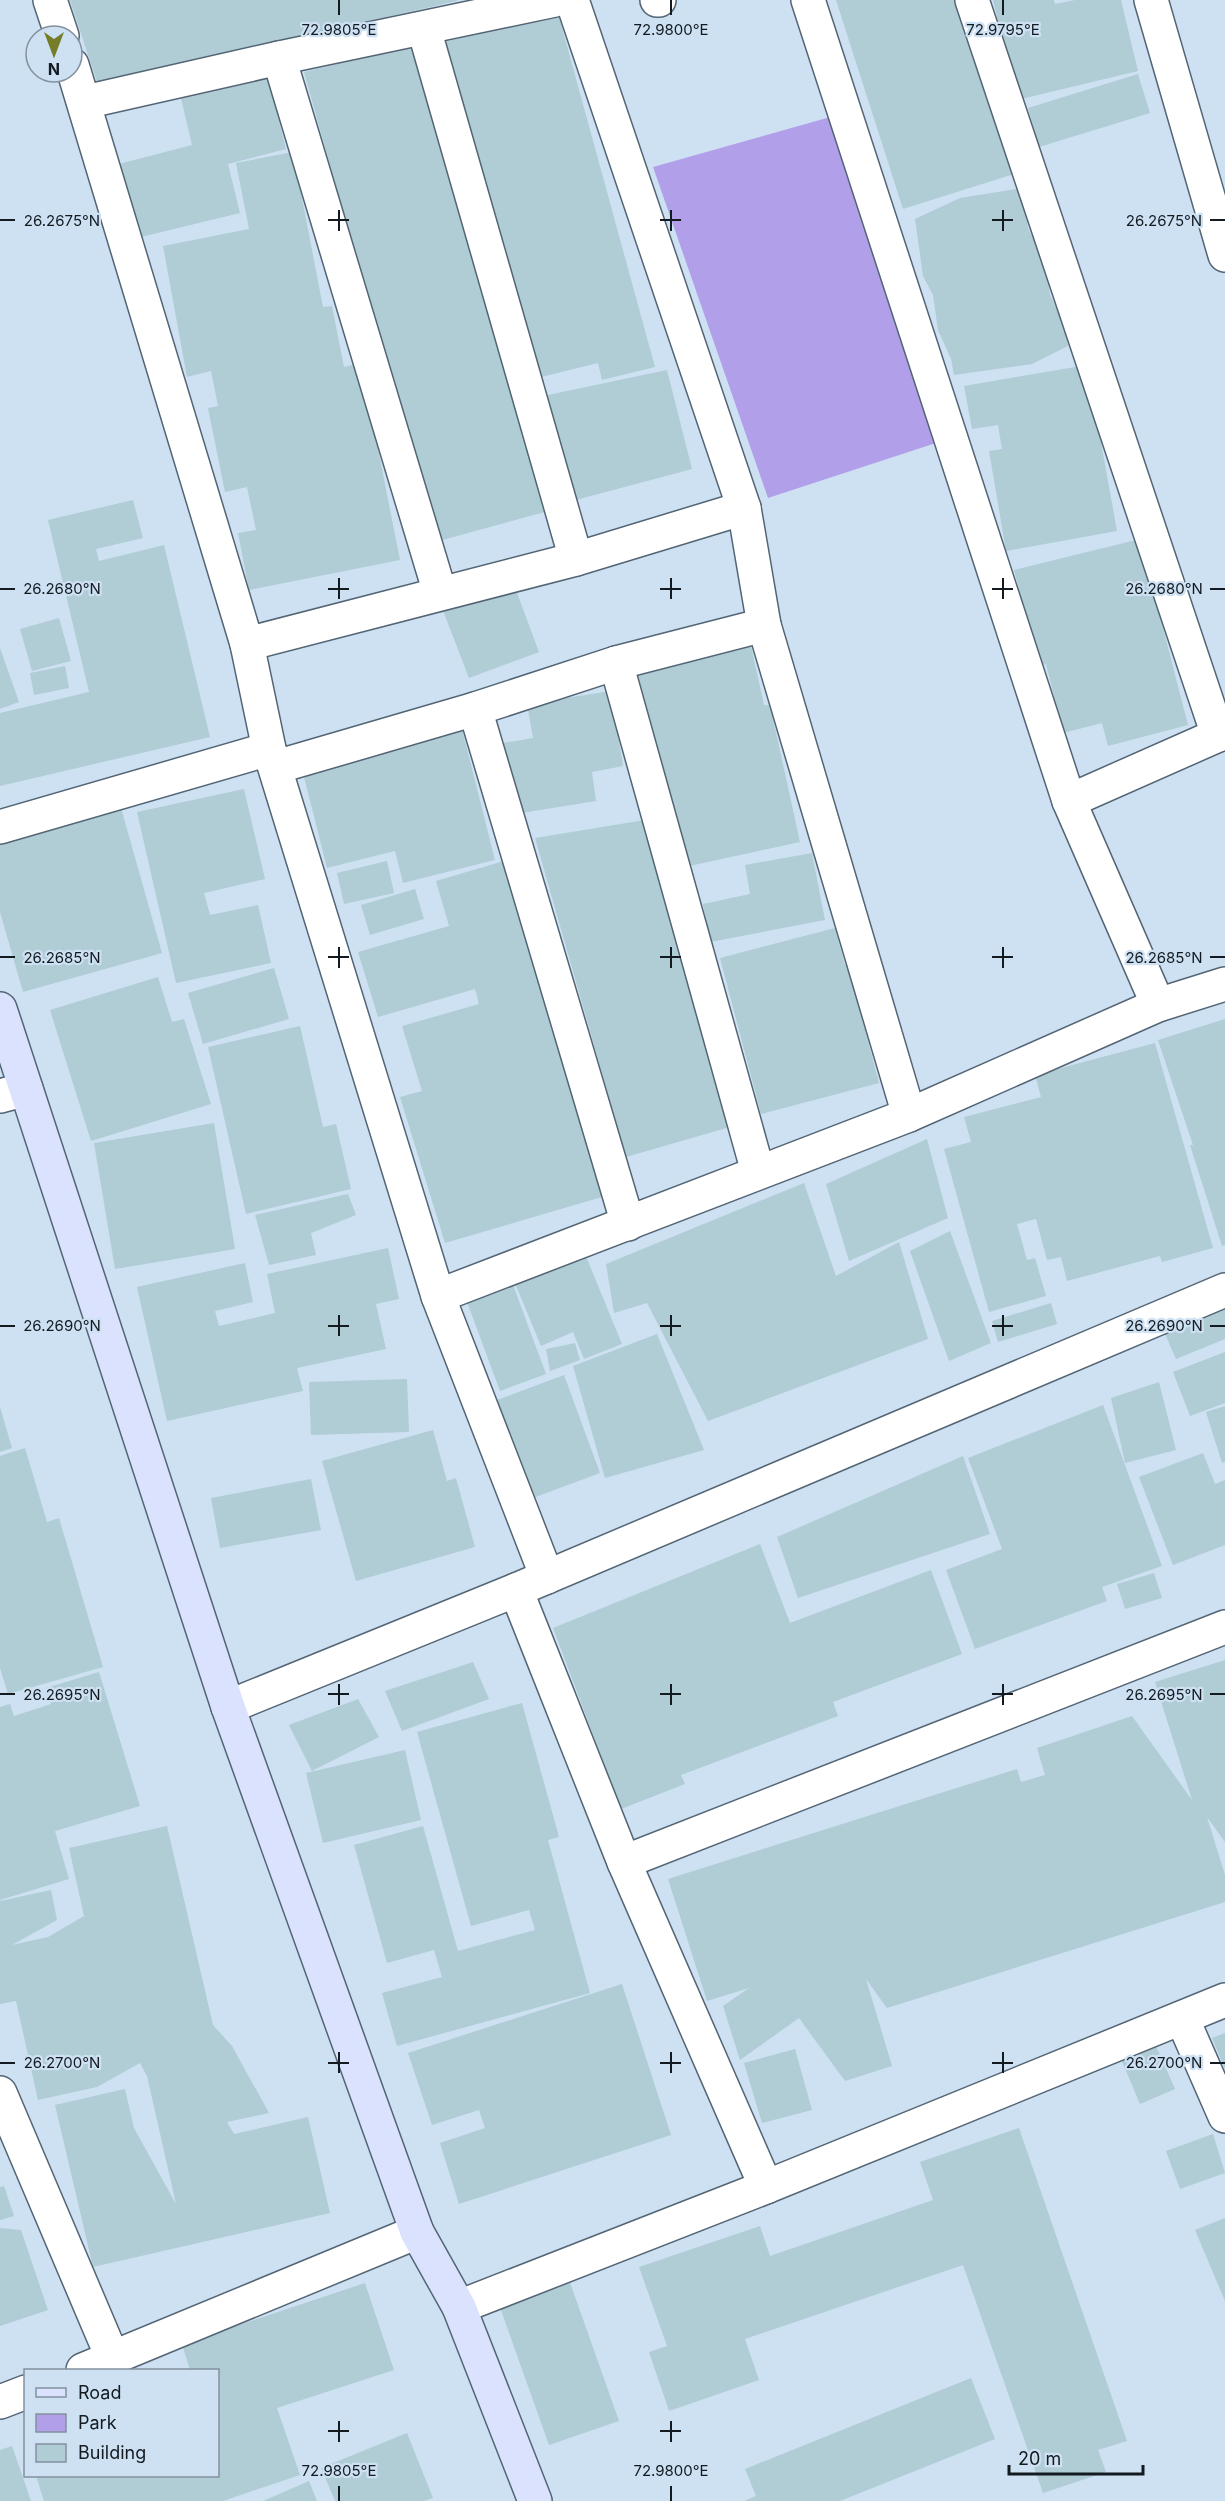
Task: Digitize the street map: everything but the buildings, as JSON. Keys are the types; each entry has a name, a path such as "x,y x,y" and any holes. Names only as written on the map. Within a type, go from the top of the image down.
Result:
{"street":[{"path":"50,0 58,24"},
{"path":"85,102 279,58 555,0"},
{"path":"572,0 744,508 764,625 909,1115"},
{"path":"808,0 1069,801 1158,1005"},
{"path":"972,0 1222,734 1069,801"},
{"path":"1151,0 1225,255"},
{"path":"424,29 576,559"},
{"path":"279,58 440,593"},
{"path":"79,84 247,644 272,758 438,1296 547,1577"},
{"path":"247,644 576,559 744,508"},
{"path":"0,826 475,709 616,663 764,625"},
{"path":"616,663 758,1172"},
{"path":"475,709 628,1224"},
{"path":"438,1296 909,1115 1158,1005 1225,984"},
{"path":"0,1009 13,1092 228,1707 417,2232 459,2307 535,2501"},
{"path":"228,1707 516,1590 1225,1290"},
{"path":"516,1590 624,1862 766,2187"},
{"path":"624,1862 1225,1627"},
{"path":"459,2307 766,2187 1225,2000"},
{"path":"1182,2018 1225,2116"},
{"path":"0,2093 113,2359"},
{"path":"86,2369 417,2232"},
{"path":"0,2402 24,2393"}],"green space":[{"path":"834,116 939,442 768,498 653,167"}]}
